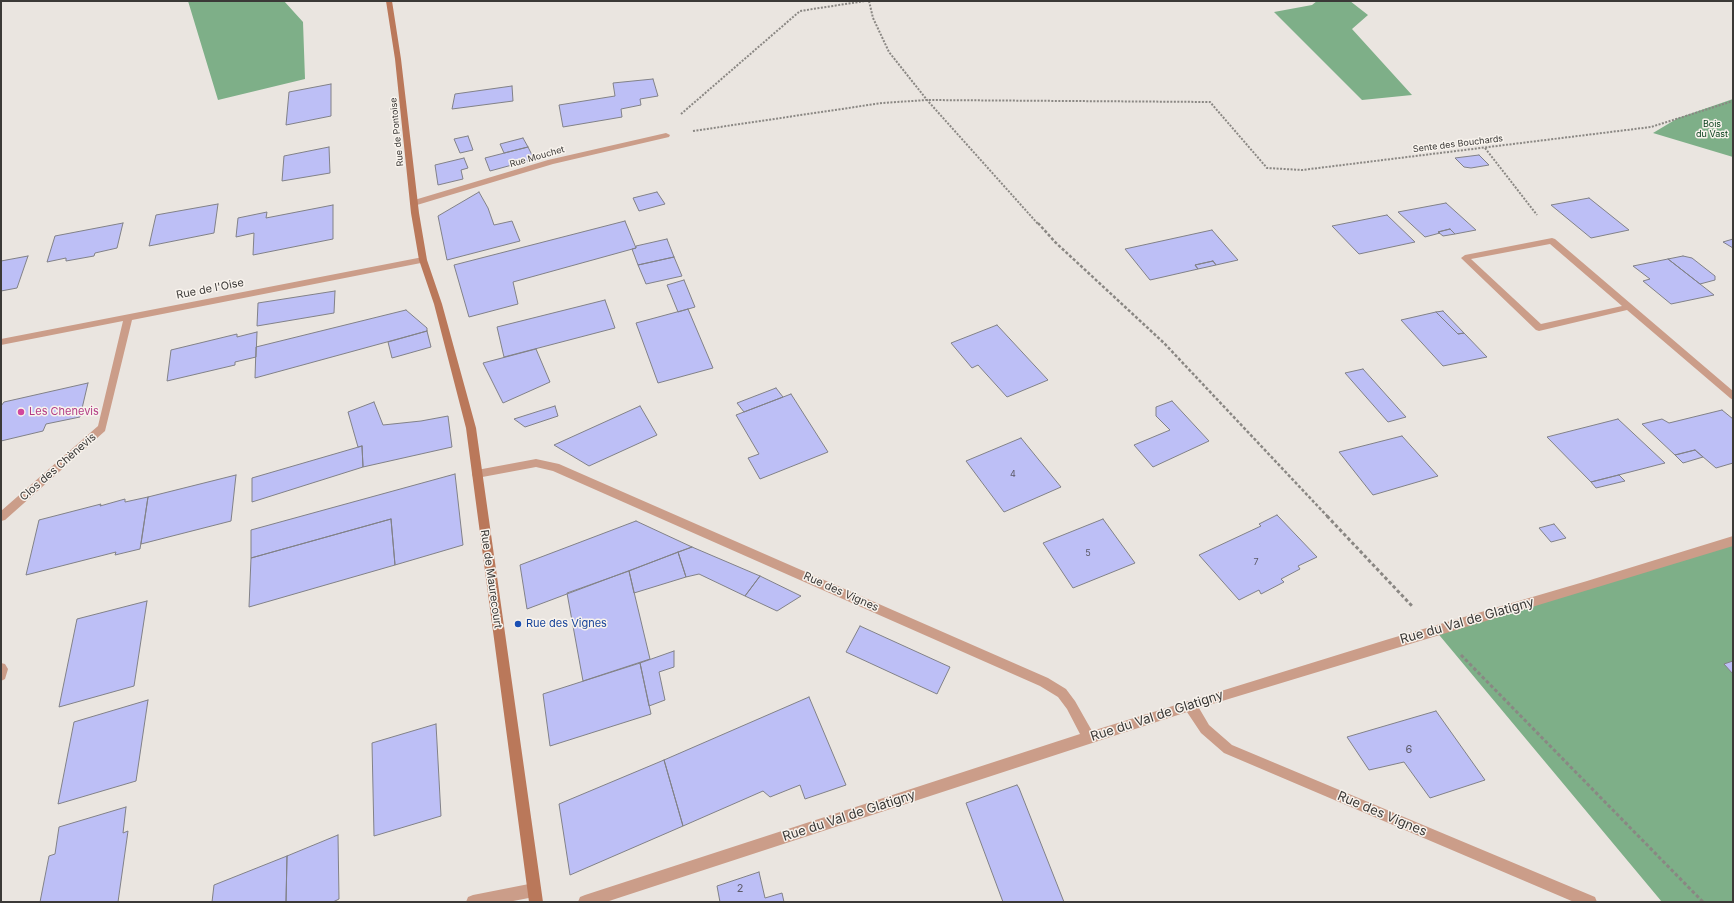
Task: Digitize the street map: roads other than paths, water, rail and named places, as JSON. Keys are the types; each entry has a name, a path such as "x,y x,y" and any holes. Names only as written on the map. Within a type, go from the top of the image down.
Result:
{"main road":[{"name":"Rue de Pontoise","path":"389,1 398,59 414,203 423,260"},
{"name":"Rue de Maurecourt","path":"423,260 438,304 471,428 535,896"}],"street":[{"name":"Rue Mouchet","path":"414,203 551,162 666,135"},
{"path":"1628,307 1539,328 1465,258 1552,242 1733,396"},
{"name":"Rue de l'Oise","path":"1,342 423,260"},
{"name":"Clos des Chènevis","path":"1,517 102,428 128,318"},
{"name":"Rue des Vignes","path":"477,474 536,463 563,470 1044,682 1062,693 1071,705 1089,738"},
{"name":"Rue du Val de Glatigny","path":"585,902 1190,706 1435,630 1587,586 1733,541"},
{"path":"1,668 1,675"},
{"name":"Rue des Vignes","path":"1190,706 1205,729 1228,749 1590,902"},
{"path":"473,902 535,896"}],"place":[{"name":"Les Chenevis","path":"21,412"},
{"name":"Rue des Vignes","path":"518,624"}],"park label":[{"name":"Bois du Vast","path":"1712,130"}]}
